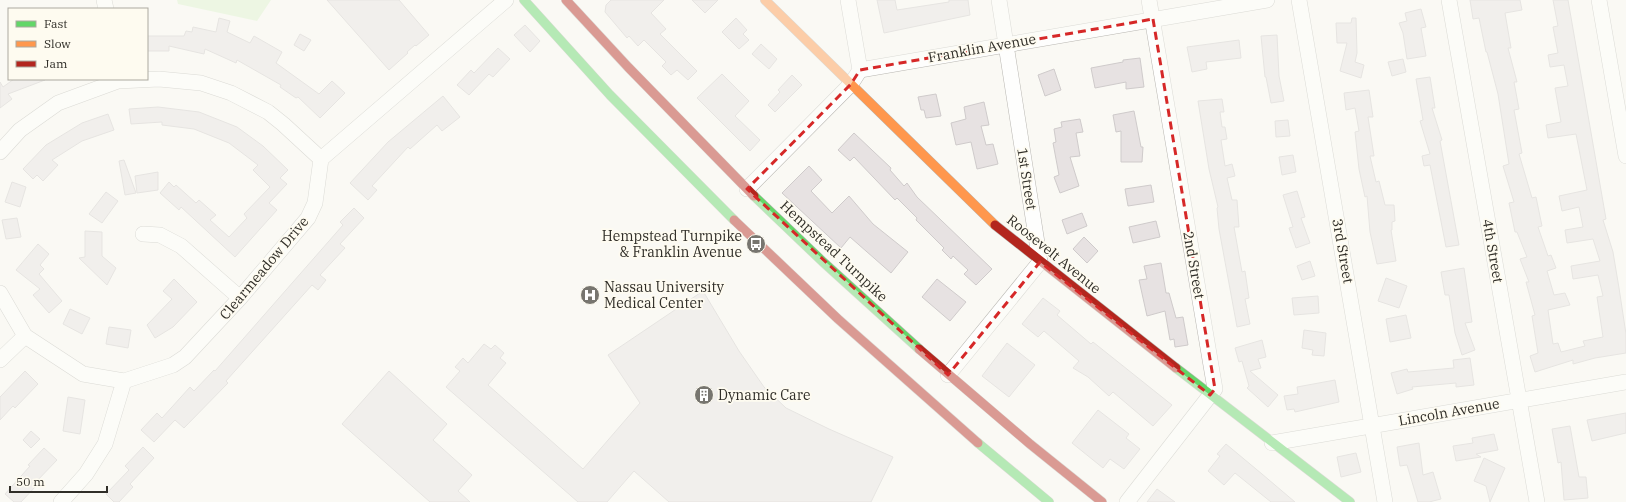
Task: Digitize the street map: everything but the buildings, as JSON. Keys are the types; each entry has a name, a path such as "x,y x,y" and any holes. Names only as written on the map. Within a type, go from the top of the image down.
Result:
{"main road":[{"path":"524,0 598,82 722,211 885,363 1049,502"},
{"name":"Hempstead Turnpike","path":"566,0 605,43 747,189 877,311 948,375 1102,502"},
{"name":"Roosevelt Avenue","path":"765,0 997,227 1210,395 1350,502"}],"street":[{"path":"148,79 201,83 231,93 268,112 321,159 506,0"},
{"path":"747,189 851,84 860,70 848,0"},
{"name":"1st Street","path":"999,0 1040,262"},
{"name":"2nd Street","path":"1127,502 1216,389 1149,0"},
{"name":"Franklin Avenue","path":"860,70 1267,0"},
{"name":"3rd Street","path":"1300,0 1385,502"},
{"name":"4th Street","path":"1449,0 1537,502"},
{"path":"1599,0 1626,156"},
{"path":"0,152 20,130 58,103 118,80"},
{"name":"Clearmeadow Drive","path":"124,381 173,365 186,357 240,298 308,218 316,203 321,159"},
{"path":"143,234 160,235 181,246 240,298"},
{"path":"948,375 1040,262"},
{"path":"0,293 25,336 82,374 124,381 105,444 86,474 61,502"},
{"path":"0,360 25,336"},
{"name":"Lincoln Avenue","path":"1272,443 1626,382"}],"highlighted area":[{"path":"1153,19 1215,389 1210,395 1040,262 948,375 747,189 851,84 860,70"}],"green space":[{"path":"177,0 271,0 257,21 178,4"}],"traffic: fast":[{"path":"524,0 610,95 734,220"},
{"path":"754,196 823,262 919,349"},
{"path":"1176,368 1350,502"},
{"path":"978,443 1049,502"}],"traffic: slow":[{"path":"765,0 995,225"}],"traffic: jam":[{"path":"566,0 628,67 754,196"},
{"path":"734,220 838,319 978,443"},
{"path":"995,225 1176,368"},
{"path":"919,349 1030,444 1102,502"}],"place":[{"name":"Hempstead Turnpike & Franklin Avenue","path":"756,244"},
{"name":"Nassau University Medical Center","path":"590,295"},
{"name":"Dynamic Care","path":"704,395"}]}
